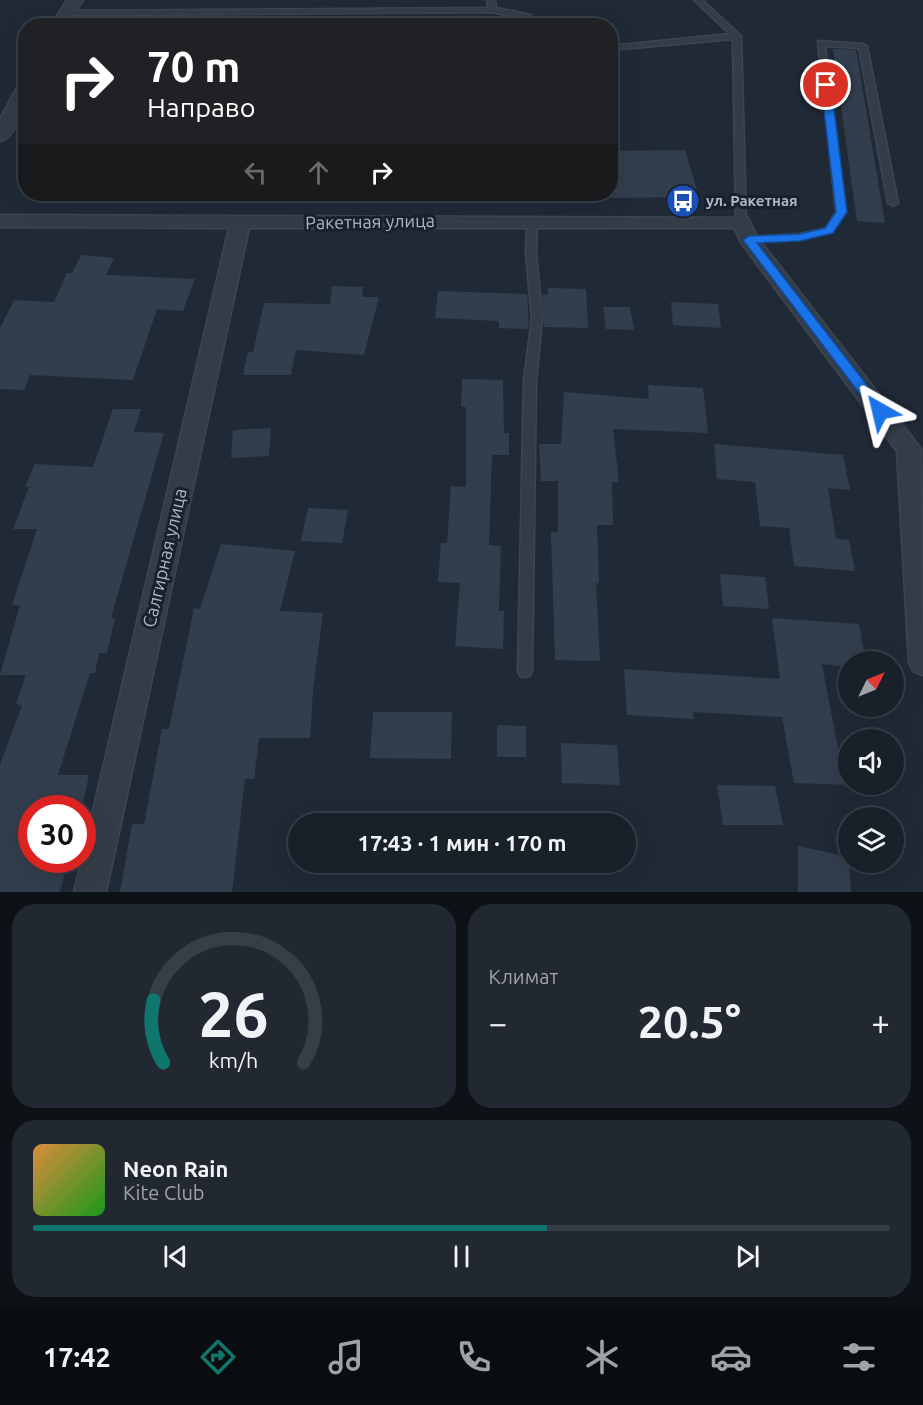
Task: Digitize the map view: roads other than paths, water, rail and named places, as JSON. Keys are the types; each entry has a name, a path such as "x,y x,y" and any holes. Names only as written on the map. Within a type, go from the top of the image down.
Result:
{"street":[{"path":"63,18 75,0"},
{"path":"0,136 18,104"},
{"name":"Ракетная улица","path":"0,220 240,224 532,220 745,231"},
{"name":"Салгирная улица","path":"90,892 240,224"},
{"path":"745,231 909,449 923,662"}],"lane":[{"path":"491,0 492,10"},
{"path":"698,0 737,36 745,231 800,237 829,230 841,212 821,43 863,46 893,204"},
{"path":"110,18 492,10 528,18"},
{"path":"618,47 737,36"},
{"path":"525,671 530,380 537,319 531,253 532,220"}],"place":[{"name":"ул. Ракетная","path":"683,201"}]}
